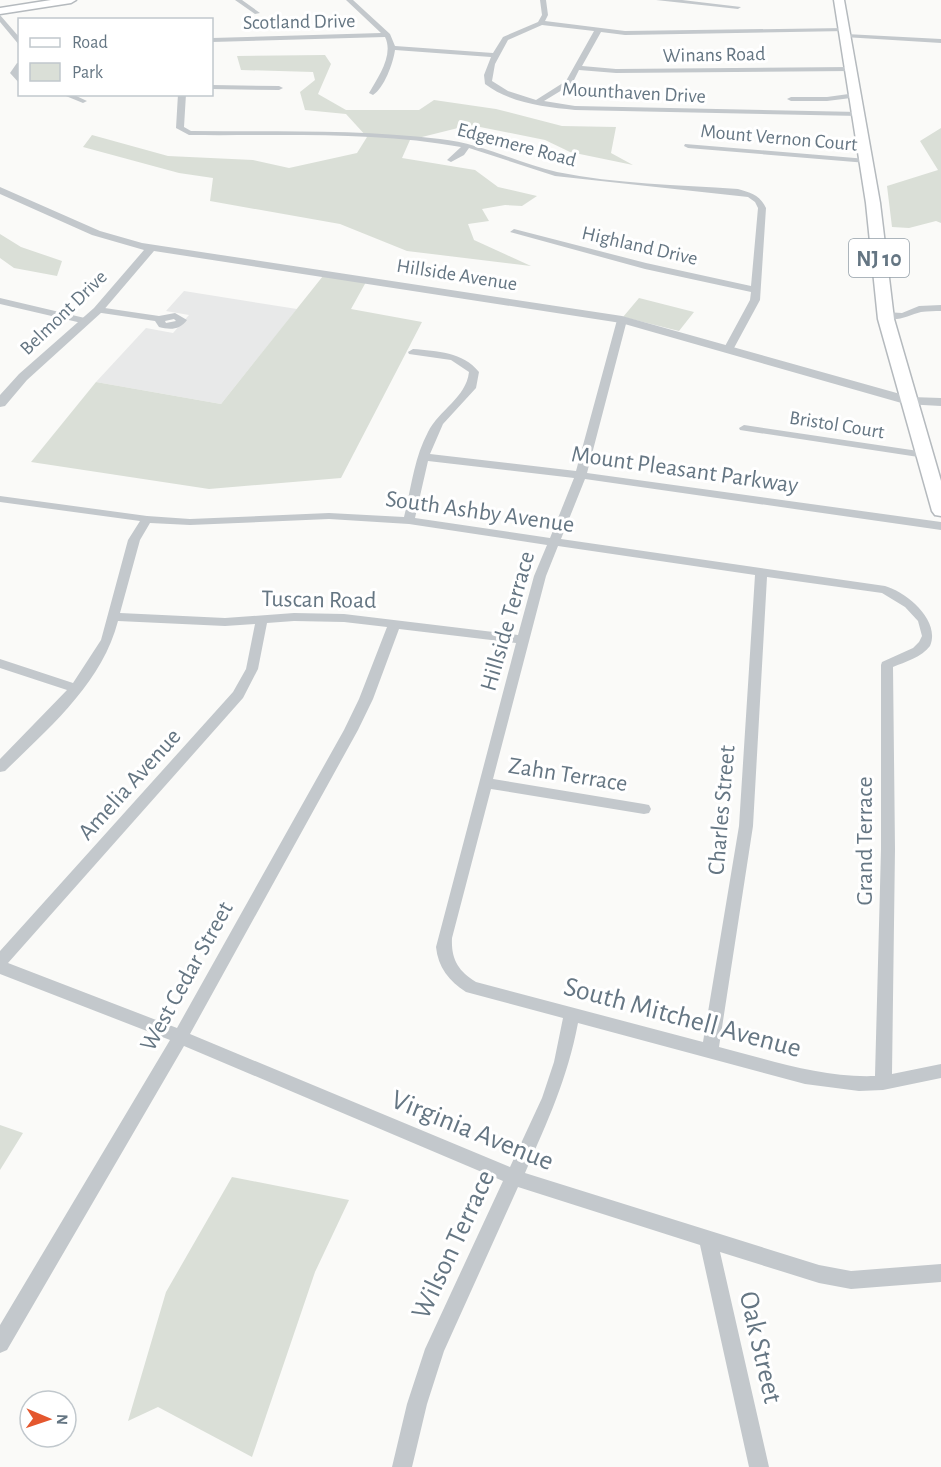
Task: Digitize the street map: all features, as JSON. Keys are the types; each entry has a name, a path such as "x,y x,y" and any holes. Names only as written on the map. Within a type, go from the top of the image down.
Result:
{"main road":[{"path":"0,10 71,0"},
{"name":"NJ 10","path":"839,0 867,161 885,315 941,512"}],"street":[{"path":"238,0 256,13"},
{"path":"349,0 388,35 393,48 391,58 373,93"},
{"path":"541,23 545,15 543,0"},
{"path":"659,0 741,3 738,21 744,31"},
{"path":"0,17 4,30 18,42"},
{"path":"393,48 495,55 505,38 541,23 598,31 641,33 744,31 846,33 941,41"},
{"path":"538,102 565,86 598,31"},
{"name":"Scotland Drive","path":"213,40 388,35"},
{"name":"Mounthaven Drive","path":"495,55 487,75 488,82 503,92 563,107 859,114"},
{"name":"Winans Road","path":"577,68 615,71 851,69"},
{"path":"213,87 279,88"},
{"path":"791,99 826,99 856,95"},
{"path":"69,96 83,101"},
{"name":"Edgemere Road","path":"182,96 180,128 189,133 359,135 410,138 466,145 555,174 616,182 725,189 751,195 759,201 762,208 757,290 752,309 729,348"},
{"path":"451,160 466,145"},
{"name":"Mount Vernon Court","path":"688,146 867,161"},
{"name":"Hillside Avenue","path":"0,190 96,233 152,248 622,320 729,348 910,401 941,402"},
{"name":"Highland Drive","path":"514,232 645,266 757,290"},
{"name":"Belmont Drive","path":"0,403 23,377 98,310 152,248"},
{"path":"0,301 86,321"},
{"path":"885,315 903,316 919,309 941,308"},
{"path":"98,310 159,319"},
{"name":"Hillside Terrace","path":"444,938 540,576 581,475 622,320"},
{"path":"409,521 423,457 440,420 473,387 474,372 471,367 452,357 413,352"},
{"name":"Bristol Court","path":"744,428 925,455"},
{"name":"Mount Pleasant Parkway","path":"423,457 581,475 941,526"},
{"name":"South Ashby Avenue","path":"0,499 147,519 216,522 329,516 409,521 761,572 895,593 905,598 922,615 934,637"},
{"path":"0,767 77,689 100,655 114,617 134,540 147,519"},
{"name":"Charles Street","path":"710,1051 746,825 761,572"},
{"name":"Tuscan Road","path":"114,617 225,622 314,617 395,623 523,640"},
{"name":"Amelia Avenue","path":"0,964 238,695 252,669 262,619"},
{"name":"West Cedar Street","path":"0,1343 180,1037 351,729 366,699 395,623"},
{"name":"Grand Terrace","path":"883,1083 888,849 887,665 923,647 934,637"},
{"path":"0,663 77,689"},
{"name":"Zahn Terrace","path":"485,783 644,809"},
{"name":"South Mitchell Avenue","path":"444,938 444,957 453,974 472,987 806,1077 859,1084 883,1083 941,1071"},
{"name":"Virginia Avenue","path":"0,964 514,1177 819,1274 851,1280 941,1273"},
{"name":"Wilson Terrace","path":"402,1467 417,1404 435,1349 550,1098 562,1062 572,1014"},
{"name":"Oak Street","path":"708,1239 759,1467"}],"shaded area":[{"path":"184,291 297,309 221,404 96,382 146,328 173,333 189,315 166,311"}],"green space":[{"path":"325,55 331,64 318,94 346,110 419,110 434,100 496,109 562,126 616,127 611,153 633,165 570,152 545,140 470,125 410,140 402,158 475,170 498,187 537,196 522,206 505,205 482,209 489,221 468,224 474,240 531,266 407,251 340,224 210,201 213,178 179,173 83,147 92,135 168,156 253,160 289,168 357,153 367,137 346,114 305,110 300,92 315,80 313,72 241,70 237,56"},
{"path":"941,128 941,223 936,221 909,228 892,227 887,186 938,170 920,141"},
{"path":"0,234 21,247 62,261 57,276 14,268 0,258"},
{"path":"323,276 366,282 351,309 422,322 341,478 209,489 31,462 96,382 221,404"},
{"path":"639,298 694,312 679,331 623,317"},
{"path":"0,1125 23,1133 0,1170"},
{"path":"232,1177 349,1200 315,1272 252,1457 158,1407 128,1421 166,1292"}]}
